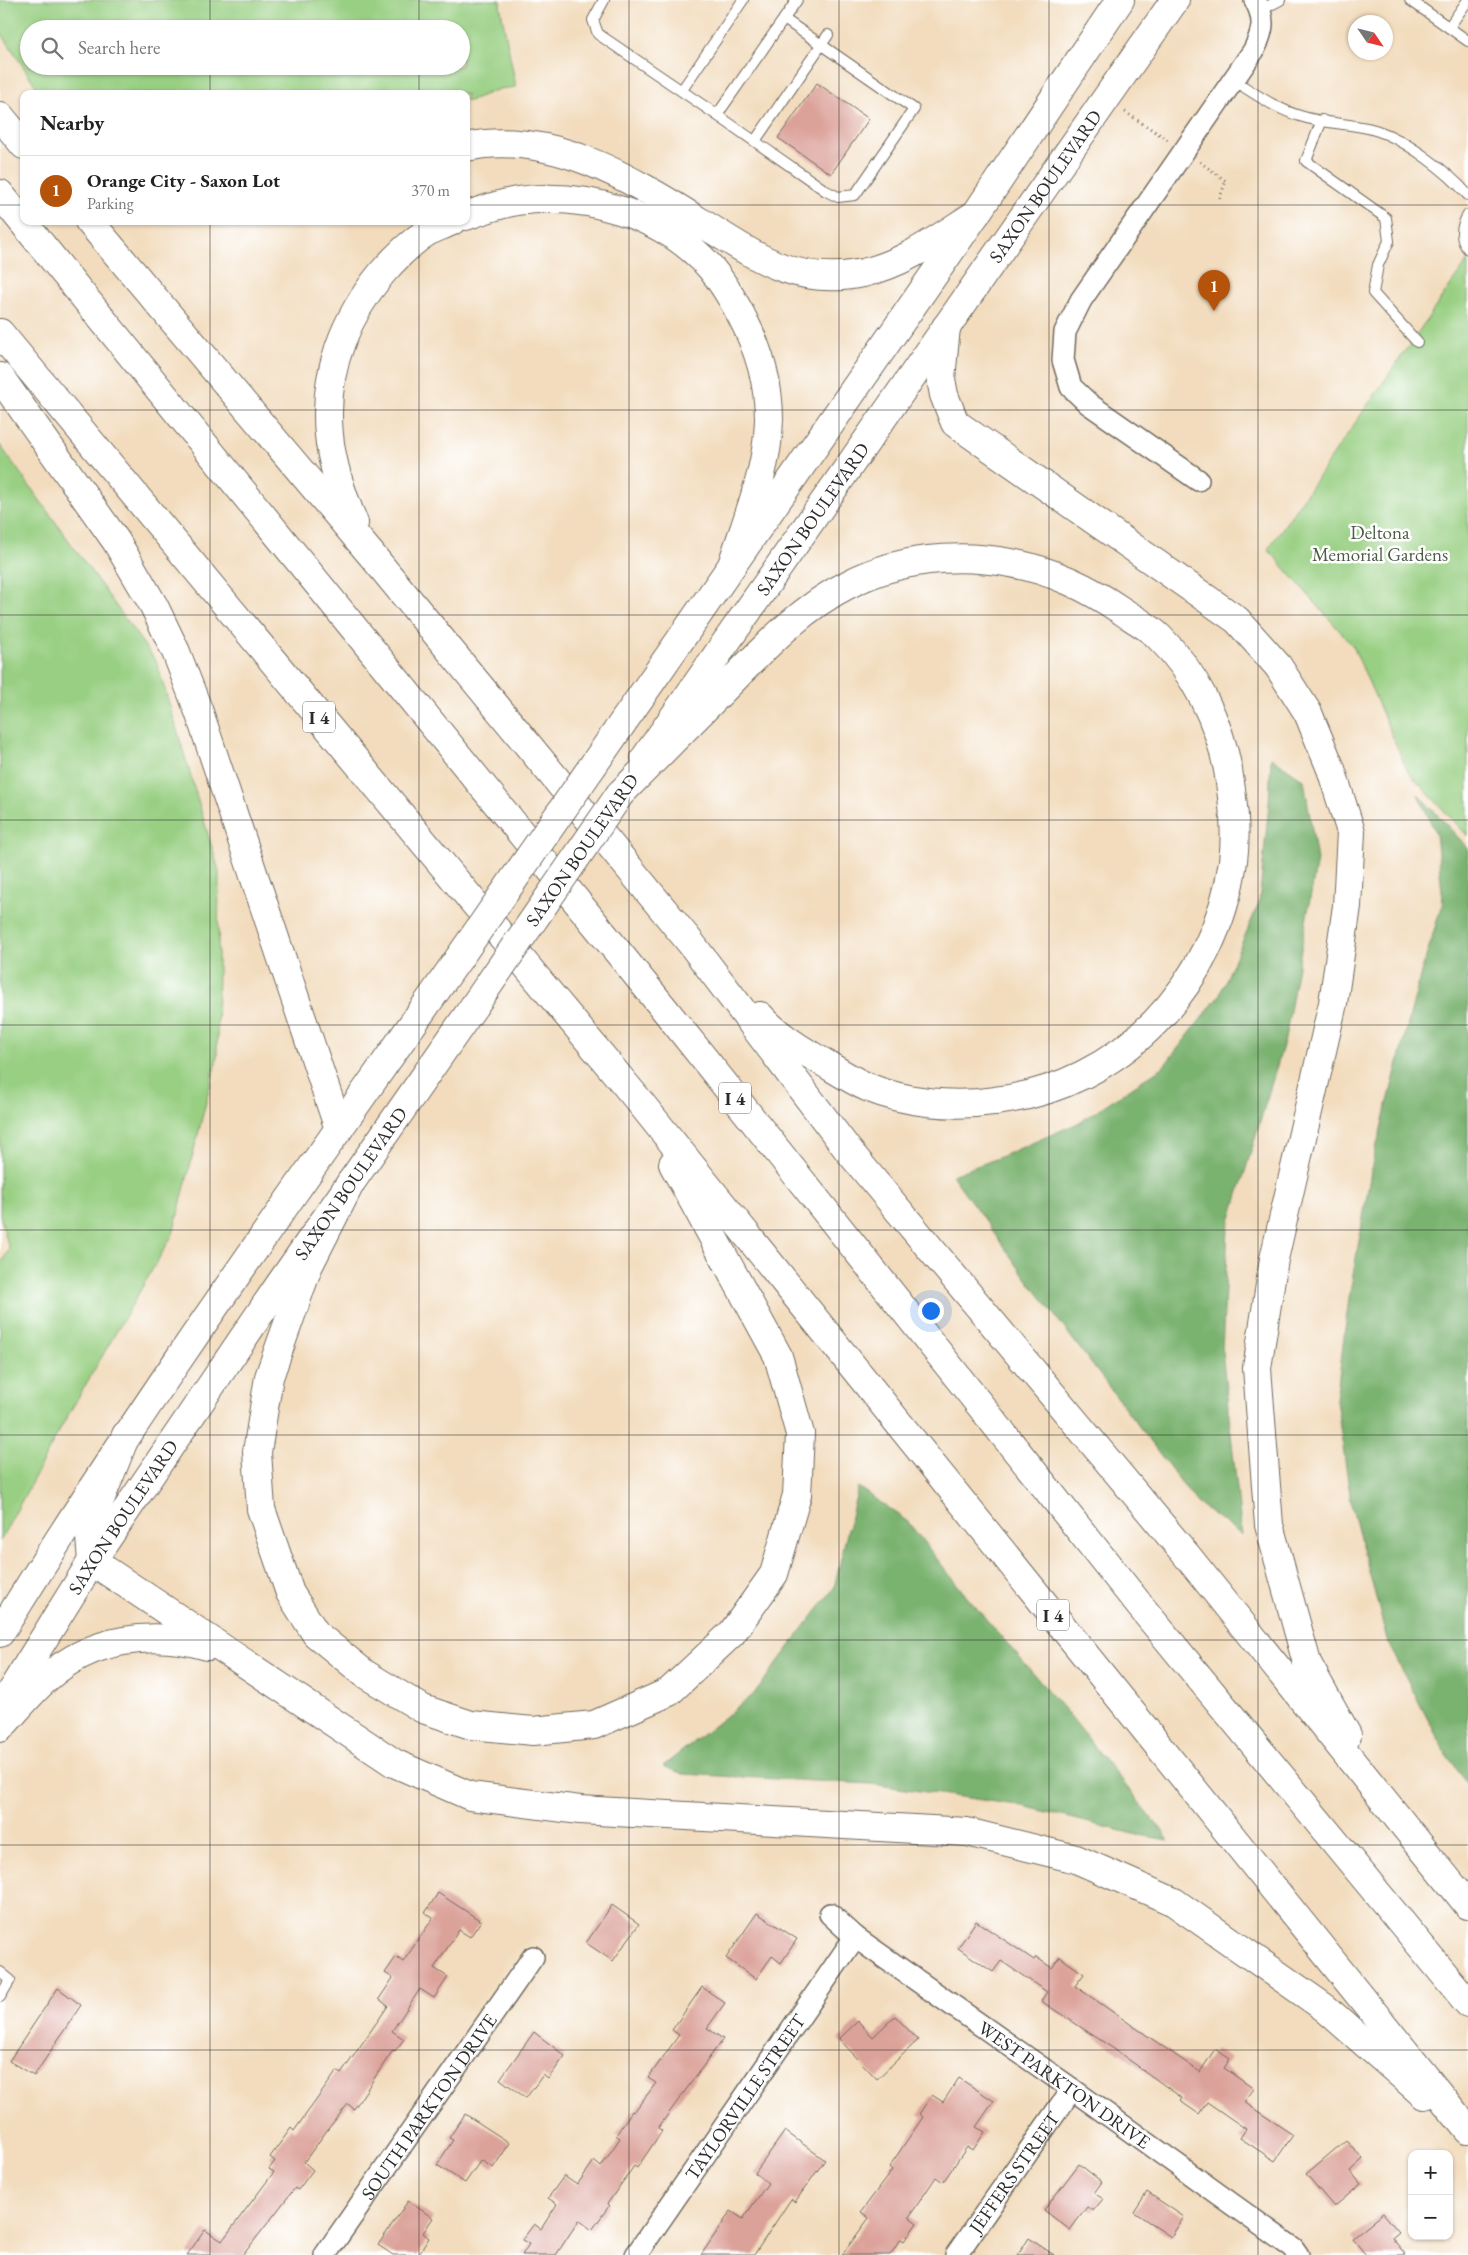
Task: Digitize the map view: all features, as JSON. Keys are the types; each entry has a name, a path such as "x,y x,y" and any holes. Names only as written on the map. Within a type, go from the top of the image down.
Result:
{"main road":[{"name":"SAXON BOULEVARD","path":"0,1633 55,1543 218,1300 459,958 976,214 1120,0"},
{"name":"SAXON BOULEVARD","path":"0,1709 92,1561 351,1182 1175,0"},
{"path":"0,94 20,114"},
{"path":"0,116 20,140"},
{"path":"470,146 488,142 555,148 620,174 760,260 787,270 812,276 862,273 891,265 914,254 976,214"},
{"name":"I 4","path":"0,194 20,219"},
{"path":"470,215 516,201 552,199 590,203 621,211 655,225 686,245 710,267 731,296 746,324 761,359 767,397 768,426 760,481 732,565"},
{"name":"I 4","path":"25,225 662,1006 1141,1607 1468,2003"},
{"path":"92,225 375,559 690,942 848,1150 1181,1549 1468,1905"},
{"path":"375,559 356,526 342,496 330,443 329,408 331,379 338,348 351,317 367,291 396,257 427,233 444,225"},
{"path":"946,327 941,380 944,395 955,423 1237,620 1278,666 1308,713 1332,770 1348,823 1350,832 1347,906 1333,1003 1274,1259 1257,1368 1270,1525 1307,1663 1385,1804"},
{"name":"I 4","path":"0,333 638,1101 1468,2130"},
{"path":"0,377 116,541 154,606 176,652 199,712 339,1129"},
{"path":"620,794 774,637 817,602 850,583 887,567 935,559 986,558 1030,567 1071,580 1102,597 1158,636 1183,665 1214,722 1224,751 1232,792 1234,820 1234,857 1227,893 1216,930 1199,964 1178,996 1148,1029 1122,1052 1090,1071 1055,1088 1018,1099 980,1103 946,1103 899,1098 865,1086 801,1049 768,1026 690,942"},
{"path":"351,1182 308,1267 278,1349 269,1377 257,1452 261,1509 290,1593 316,1634 365,1674 423,1709 471,1725 515,1730 532,1731 594,1725 669,1692 732,1633 774,1574 797,1495 800,1434 778,1356 638,1101"},
{"path":"126,1435 98,1505 90,1537 92,1561 394,1763 470,1796 580,1810 967,1832 1076,1859 1174,1902 1325,2008 1468,2134"},
{"path":"0,1728 48,1677 84,1652 112,1643 154,1637 185,1639 224,1650"}],"street":[{"path":"1198,480 1089,404 1071,387 1064,360 1065,332 1081,300 1254,50 1262,32 1258,5"},
{"name":"WEST PARKTON DRIVE","path":"830,1914 855,1937 1072,2089 1293,2248 1298,2255"},
{"name":"TAYLORVILLE STREET","path":"636,2255 855,1937"},
{"name":"SOUTH PARKTON DRIVE","path":"325,2255 533,1957"},
{"name":"JEFFERS STREET","path":"956,2255 1072,2089"}],"lane":[{"path":"604,0 593,20 598,34 682,90 826,191 838,197 855,195 914,110 784,19"},
{"path":"682,90 743,0"},
{"path":"717,115 797,0"},
{"path":"1258,5 1280,0"},
{"path":"1410,0 1468,41"},
{"path":"1449,28 1468,0"},
{"path":"755,141 828,34"},
{"path":"1233,80 1268,101 1300,116 1376,130 1412,149 1454,180 1468,195"},
{"path":"1322,120 1306,161 1386,218 1390,241 1378,265 1373,293 1416,342"},
{"path":"1468,215 1462,230 1462,238 1468,249"},
{"path":"0,1972 10,1980 0,1997"}],"green space":[{"path":"0,0 501,0 500,5 516,87 499,89 470,100 470,90 38,90 29,75 470,75 470,20 20,20 20,62 0,31"},
{"name":"Deltona Memorial Gardens","path":"1468,260 1468,836 1408,772 1353,646 1268,549"},
{"path":"0,445 157,663 219,871 217,1058 173,1234 64,1422 0,1541 0,1266 9,1249 0,1215"},
{"path":"1271,757 1304,780 1317,860 1285,1039 1228,1228 1222,1351 1242,1535 1197,1503 1024,1275 952,1175 993,1160 1078,1123 1164,1066 1219,996 1259,903 1269,804"},
{"path":"1418,794 1468,848 1468,1784 1448,1758 1388,1643 1352,1508 1336,1400 1349,1298 1373,1160 1421,973 1443,901 1436,834"},
{"path":"858,1487 908,1522 967,1597 1075,1722 1169,1840 1133,1834 1023,1806 871,1784 683,1774 663,1766 753,1695 834,1588"}],"building":[{"path":"817,83 869,119 831,174 778,138"},
{"path":"438,1893 481,1921 470,1937 459,1930 434,1968 448,1977 434,1998 420,1989 392,2031 404,2039 395,2051 393,2050 354,2109 348,2104 328,2129 304,2162 313,2170 298,2190 295,2188 243,2255 187,2255 205,2230 222,2241 274,2172 269,2169 275,2161 270,2157 291,2128 294,2131 337,2071 341,2074 388,2006 379,1999 393,1978 385,1973 396,1957 403,1962 433,1918 425,1913"},
{"path":"612,1905 639,1924 613,1961 586,1943"},
{"path":"757,1913 797,1939 781,1963 772,1956 756,1979 726,1958"},
{"path":"976,1921 1034,1960 1036,1957 1052,1968 1060,1957 1084,1974 1075,1986 1200,2072 1215,2049 1230,2059 1224,2068 1254,2089 1244,2102 1293,2135 1275,2161 1240,2138 1246,2129 1207,2102 1199,2114 1180,2101 1182,2098 1114,2049 1041,2001 1047,1992 1001,1961 993,1972 958,1948"},
{"path":"702,1987 725,2003 707,2028 723,2039 658,2128 662,2131 637,2168 634,2166 607,2204 609,2206 592,2230 579,2220 556,2255 522,2255 529,2244 522,2240 534,2224 541,2229 557,2204 548,2198 564,2176 577,2185 594,2161 601,2167 620,2138 616,2135 632,2111 634,2112 656,2083 648,2078 679,2035 672,2030"},
{"path":"58,1988 81,2005 34,2076 9,2061"},
{"path":"895,2016 918,2040 877,2079 839,2039 858,2021 873,2037"},
{"path":"534,2032 565,2056 548,2079 543,2075 526,2098 500,2079"},
{"path":"959,2078 994,2101 976,2127 985,2132 973,2150 967,2147 943,2182 936,2177 909,2217 917,2223 904,2241 901,2239 890,2255 842,2255 869,2218 861,2212 892,2170 889,2167 923,2117 919,2114 932,2095 943,2102"},
{"path":"465,2114 510,2143 493,2168 481,2160 465,2183 437,2165 453,2140 449,2138"},
{"path":"785,2131 825,2160 795,2202 791,2199 754,2255 701,2255 731,2211 743,2219 768,2183 755,2173"},
{"path":"1346,2140 1363,2159 1350,2171 1361,2184 1334,2207 1306,2174"},
{"path":"1079,2164 1102,2182 1094,2193 1103,2199 1093,2211 1087,2207 1070,2230 1044,2210"},
{"path":"1147,2192 1184,2217 1171,2237 1134,2212"},
{"path":"408,2201 433,2218 423,2233 429,2238 418,2255 393,2255 378,2245"},
{"path":"1383,2213 1399,2232 1392,2238 1406,2255 1366,2255 1352,2238"},
{"path":"1029,2238 1054,2255 1018,2255"}],"place":[{"name":"Orange City - Saxon Lot","path":"1214,311"}]}
